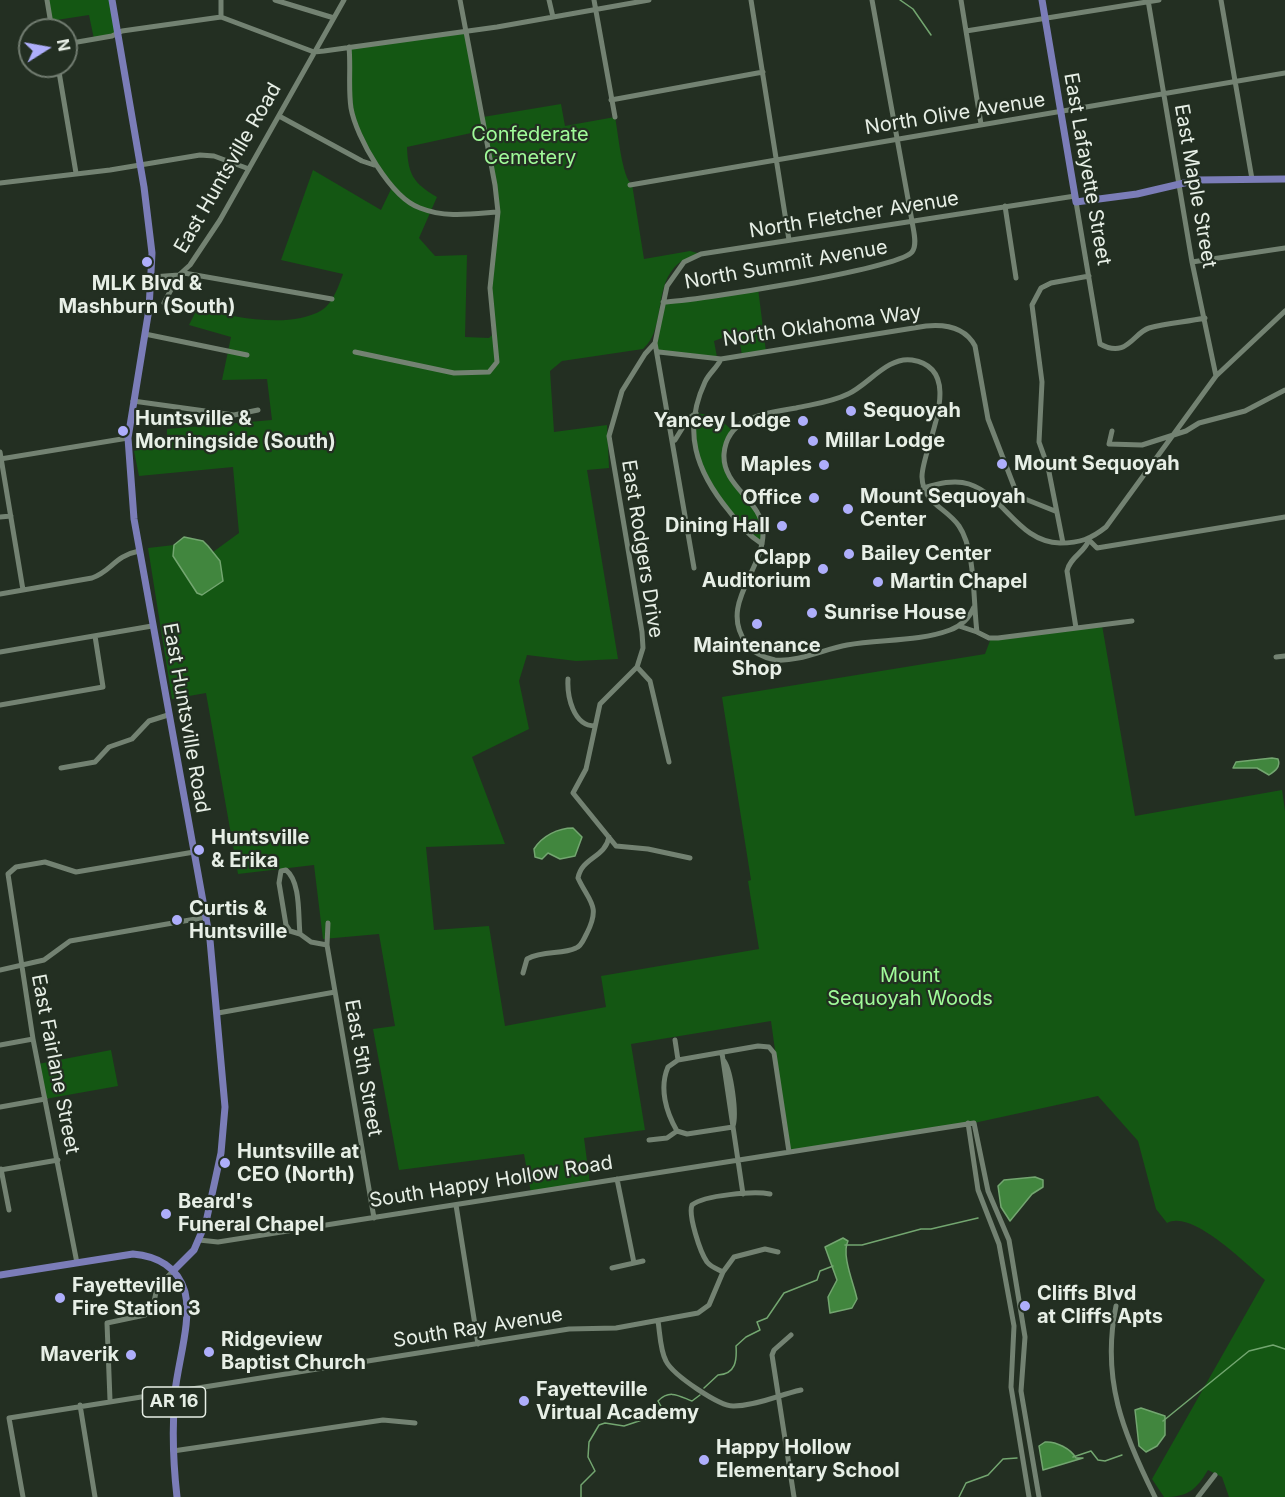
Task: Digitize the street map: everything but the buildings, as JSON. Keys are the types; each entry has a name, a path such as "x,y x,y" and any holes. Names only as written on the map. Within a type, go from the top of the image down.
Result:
{"main road":[{"path":"112,0 149,223 152,277"},
{"name":"East Lafayette Street","path":"1042,0 1076,199"},
{"path":"1076,199 1131,196 1197,180 1285,179"},
{"name":"East Huntsville Road","path":"152,277 128,438 139,551 207,917 218,1013 225,1107 223,1138 206,1222 190,1255 173,1271"},
{"path":"0,1275 123,1255 144,1255 160,1260 173,1271"},
{"name":"AR 16","path":"173,1271 180,1281 186,1301 175,1391 173,1452 177,1497"}],"street":[{"path":"47,0 50,18"},
{"path":"221,0 221,17"},
{"path":"275,0 334,18"},
{"name":"East Huntsville Road","path":"152,277 184,273 220,220 344,0"},
{"path":"355,352 454,373 489,372 494,368 498,356 493,334 490,288 498,212 488,146 460,0"},
{"path":"549,0 553,16"},
{"path":"594,0 615,117"},
{"path":"78,41 221,17 314,52 465,31 649,0"},
{"path":"751,0 789,240"},
{"path":"872,0 912,221"},
{"path":"961,0 981,124"},
{"path":"966,31 1159,0"},
{"path":"1221,0 1252,179"},
{"name":"East Maple Street","path":"1148,1 1192,262 1216,376"},
{"path":"349,47 352,114 374,165 412,205 423,210 462,216 498,212"},
{"path":"612,100 763,72"},
{"name":"North Olive Avenue","path":"630,184 777,157 896,140 1285,73"},
{"path":"60,78 76,173"},
{"path":"279,116 362,161 374,165"},
{"path":"0,183 140,165 200,154 214,156 249,169"},
{"name":"North Fletcher Avenue","path":"663,302 667,286 684,262 701,255 1005,206 1076,199"},
{"name":"East Lafayette Street","path":"1076,199 1100,344 1127,346 1148,328 1205,318"},
{"path":"1005,206 1016,278"},
{"name":"North Summit Avenue","path":"663,302 777,286 876,267 905,258 913,252 915,246 912,221"},
{"path":"1192,262 1285,248"},
{"path":"164,303 184,273 332,299"},
{"path":"169,276 175,282 175,286"},
{"path":"1063,543 1048,467 1039,442 1042,382 1032,305 1041,288 1051,283 1089,276"},
{"name":"East Rodgers Drive","path":"609,837 573,793 586,769 600,704 637,667 643,648 609,436 622,391 645,354 656,343 663,302"},
{"path":"1076,628 1067,571 1069,564 1086,547 1089,540 1106,527 1216,376 1285,311"},
{"name":"North Oklahoma Way","path":"659,352 721,359 926,326 954,327 970,338 975,346 988,418 1015,489 1025,499 1055,511"},
{"path":"145,334 247,355"},
{"path":"656,343 694,568"},
{"path":"721,359 705,382 693,434 702,473 746,532 762,544"},
{"path":"974,607 959,626 940,633 847,645 775,660 753,651 746,643 739,626 741,594 762,544 763,531 758,513 729,478 724,463 724,454 735,428 748,419 836,399 863,386 897,361 911,360 925,365 936,379 939,401 936,429 922,473 923,488 931,502 953,519 962,533 974,590 978,632"},
{"path":"1112,431 1109,444 1142,445 1186,431 1199,423 1245,411 1285,390"},
{"path":"133,401 234,416 258,410"},
{"path":"674,440 688,419 696,413"},
{"path":"23,590 0,456 128,438"},
{"path":"923,488 944,483 968,484 981,490 1035,536 1063,543 1089,540"},
{"path":"0,517 11,516"},
{"path":"1089,540 1097,548 1285,517"},
{"path":"0,594 92,578 101,575 119,557 139,551"},
{"path":"959,626 989,638 999,638 1132,621"},
{"path":"0,652 152,626"},
{"path":"0,705 103,687 95,636"},
{"path":"1276,657 1285,656"},
{"path":"637,667 650,681 669,762"},
{"path":"568,679 567,690 576,716 588,726 595,726"},
{"path":"61,768 95,762 109,747 132,739 149,721 168,715"},
{"path":"609,837 616,846 648,849 690,858"},
{"path":"524,973 527,959 535,954 574,949 582,944 594,913 592,901 578,878 579,872 588,862 604,852 609,837"},
{"name":"East Fairlane Street","path":"77,1263 33,1039 8,879 10,871 16,867 45,862 76,872 194,852"},
{"path":"300,934 295,883 292,874 286,870 281,871 279,883 286,925 290,931 300,934 311,942 327,945"},
{"path":"0,970 44,960 70,941 207,917"},
{"name":"East 5th Street","path":"328,923 327,945 374,1218"},
{"path":"218,1013 335,992"},
{"path":"0,1045 33,1039"},
{"path":"675,1040 678,1060"},
{"path":"733,1127 687,1134 677,1131 667,1110 664,1080 668,1066 678,1060 769,1047 774,1053 789,1152"},
{"path":"722,1053 743,1194"},
{"path":"0,1107 45,1100"},
{"path":"1029,1497 1011,1387 1015,1339 1010,1304 999,1244 979,1194 968,1124 974,1124 978,1131 988,1191 1009,1240 1024,1337 1022,1391 1039,1497"},
{"name":"South Happy Hollow Road","path":"199,1240 218,1242 968,1124"},
{"path":"649,1140 667,1138 677,1131"},
{"path":"9,1210 1,1169 58,1160"},
{"path":"617,1179 634,1263"},
{"path":"979,1194 988,1191"},
{"path":"723,1272 711,1266 704,1256 690,1209 699,1201 758,1192 770,1194"},
{"path":"456,1205 478,1344"},
{"name":"South Ray Avenue","path":"22,1497 9,1418 569,1329 616,1328 658,1321 703,1310 713,1298 729,1262 742,1253 765,1249 777,1252"},
{"path":"612,1268 643,1261"},
{"path":"111,1400 107,1323 145,1315 153,1306 157,1288 173,1271"},
{"path":"1116,1306 1111,1358 1117,1406 1130,1448 1155,1497"},
{"path":"658,1321 664,1355 669,1367 720,1403 734,1407 771,1401 801,1390"},
{"path":"791,1335 774,1350 772,1355 794,1497"},
{"path":"80,1405 95,1497"},
{"path":"173,1452 383,1420 415,1423"},
{"path":"1198,1497 1215,1475"}],"green space":[{"path":"47,0 112,0 118,33 94,39 89,15 50,18"},
{"path":"465,31 483,117 561,104 565,126 615,117 623,164 632,184 644,259 690,251 701,254 679,263 671,272 665,283 655,330 643,349 562,361 550,371 554,432 607,425 609,468 587,470 618,659 576,661 527,655 519,681 529,729 472,757 505,844 426,847 434,930 489,926 505,1026 606,1007 601,976 759,949 748,881 751,880 722,697 985,654 991,638 1102,625 1135,816 1282,790 1285,811 1285,1497 1229,1497 1222,1477 1208,1470 1195,1487 1179,1496 1164,1497 1152,1479 1265,1280 1232,1251 1204,1231 1178,1221 1167,1223 1156,1209 1138,1141 1098,1096 974,1123 789,1152 771,1021 631,1044 645,1130 584,1138 590,1184 531,1193 524,1154 399,1170 373,1029 395,1026 379,934 323,939 314,865 238,874 206,693 172,699 148,548 174,545 185,537 203,541 213,552 239,533 233,467 139,476 134,451 167,442 167,429 272,420 267,379 222,380 231,337 189,325 197,309 260,320 293,319 309,316 322,310 332,298 343,274 281,260 313,170 381,210 393,185 374,165 353,114 349,47","holes":["485,130 498,212 490,288 493,334 489,338 465,337 467,255 435,256 419,238 437,197 422,187 413,177 407,147"]},
{"path":"758,288 766,352 742,355 738,332 714,341 717,357 659,352 655,343 663,302"},
{"path":"696,413 716,416 733,431 727,444 725,456 727,466 730,474 758,514 762,544 731,515 707,476 695,446"},
{"path":"111,1050 118,1086 45,1099 38,1064"}],"shaded area":[{"path":"184,537 203,541 220,561 223,581 202,595 197,593 173,556 174,545"},
{"path":"1278,759 1279,764 1269,775 1257,768 1233,768 1236,762"},
{"path":"573,828 582,837 575,856 560,859 548,853 542,859 535,857 534,849 546,837 562,829"},
{"path":"1035,1177 1043,1180 1043,1187 1032,1194 1010,1221 1001,1207 998,1186 1004,1180"},
{"path":"843,1238 848,1241 847,1262 857,1299 852,1308 830,1313 828,1297 837,1280 825,1247"},
{"path":"1141,1408 1165,1416 1165,1435 1157,1446 1146,1452 1139,1446 1135,1410"},
{"path":"1045,1442 1058,1444 1076,1458 1083,1458 1043,1470 1039,1446"}],"waterway":[{"path":"900,0 913,9 931,35"},
{"path":"845,1245 862,1245 921,1229 931,1229 978,1218"},
{"path":"704,1388 718,1375 732,1369 736,1346 746,1337 760,1330 757,1322 767,1318 784,1293 817,1280 820,1271 833,1266"},
{"path":"1163,1421 1249,1351 1273,1345 1285,1349"},
{"path":"581,1497 581,1485 595,1471 588,1457 589,1442 599,1425 605,1423 624,1426 660,1414 663,1410 658,1401 667,1395 671,1394 692,1401 700,1395"},
{"path":"1073,1457 1091,1451 1098,1460 1105,1461 1122,1455"},
{"path":"959,1497 966,1483 988,1475 1003,1459 1017,1458"}],"place":[{"name":"MLK Blvd & Mashburn (South)","path":"147,262"},
{"name":"Sequoyah","path":"851,411"},
{"name":"Yancey Lodge","path":"803,421"},
{"name":"Huntsville & Morningside (South)","path":"123,431"},
{"name":"Millar Lodge","path":"813,441"},
{"name":"Mount Sequoyah","path":"1002,464"},
{"name":"Maples","path":"824,465"},
{"name":"Office","path":"814,498"},
{"name":"Mount Sequoyah Center","path":"848,509"},
{"name":"Dining Hall","path":"782,526"},
{"name":"Bailey Center","path":"849,554"},
{"name":"Clapp Auditorium","path":"823,569"},
{"name":"Martin Chapel","path":"878,582"},
{"name":"Sunrise House","path":"812,613"},
{"name":"Maintenance Shop","path":"757,624"},
{"name":"Huntsville & Erika","path":"199,850"},
{"name":"Curtis & Huntsville","path":"177,920"},
{"name":"Huntsville at CEO (North)","path":"225,1163"},
{"name":"Beard's Funeral Chapel","path":"166,1214"},
{"name":"Fayetteville Fire Station 3","path":"60,1298"},
{"name":"Cliffs Blvd at Cliffs Apts","path":"1025,1306"},
{"name":"Ridgeview Baptist Church","path":"209,1352"},
{"name":"Maverik","path":"131,1355"},
{"name":"Fayetteville Virtual Academy","path":"524,1401"},
{"name":"Happy Hollow Elementary School","path":"704,1460"}],"park label":[{"name":"Confederate Cemetery","path":"530,146"},
{"name":"Mount Sequoyah Woods","path":"910,988"}]}
